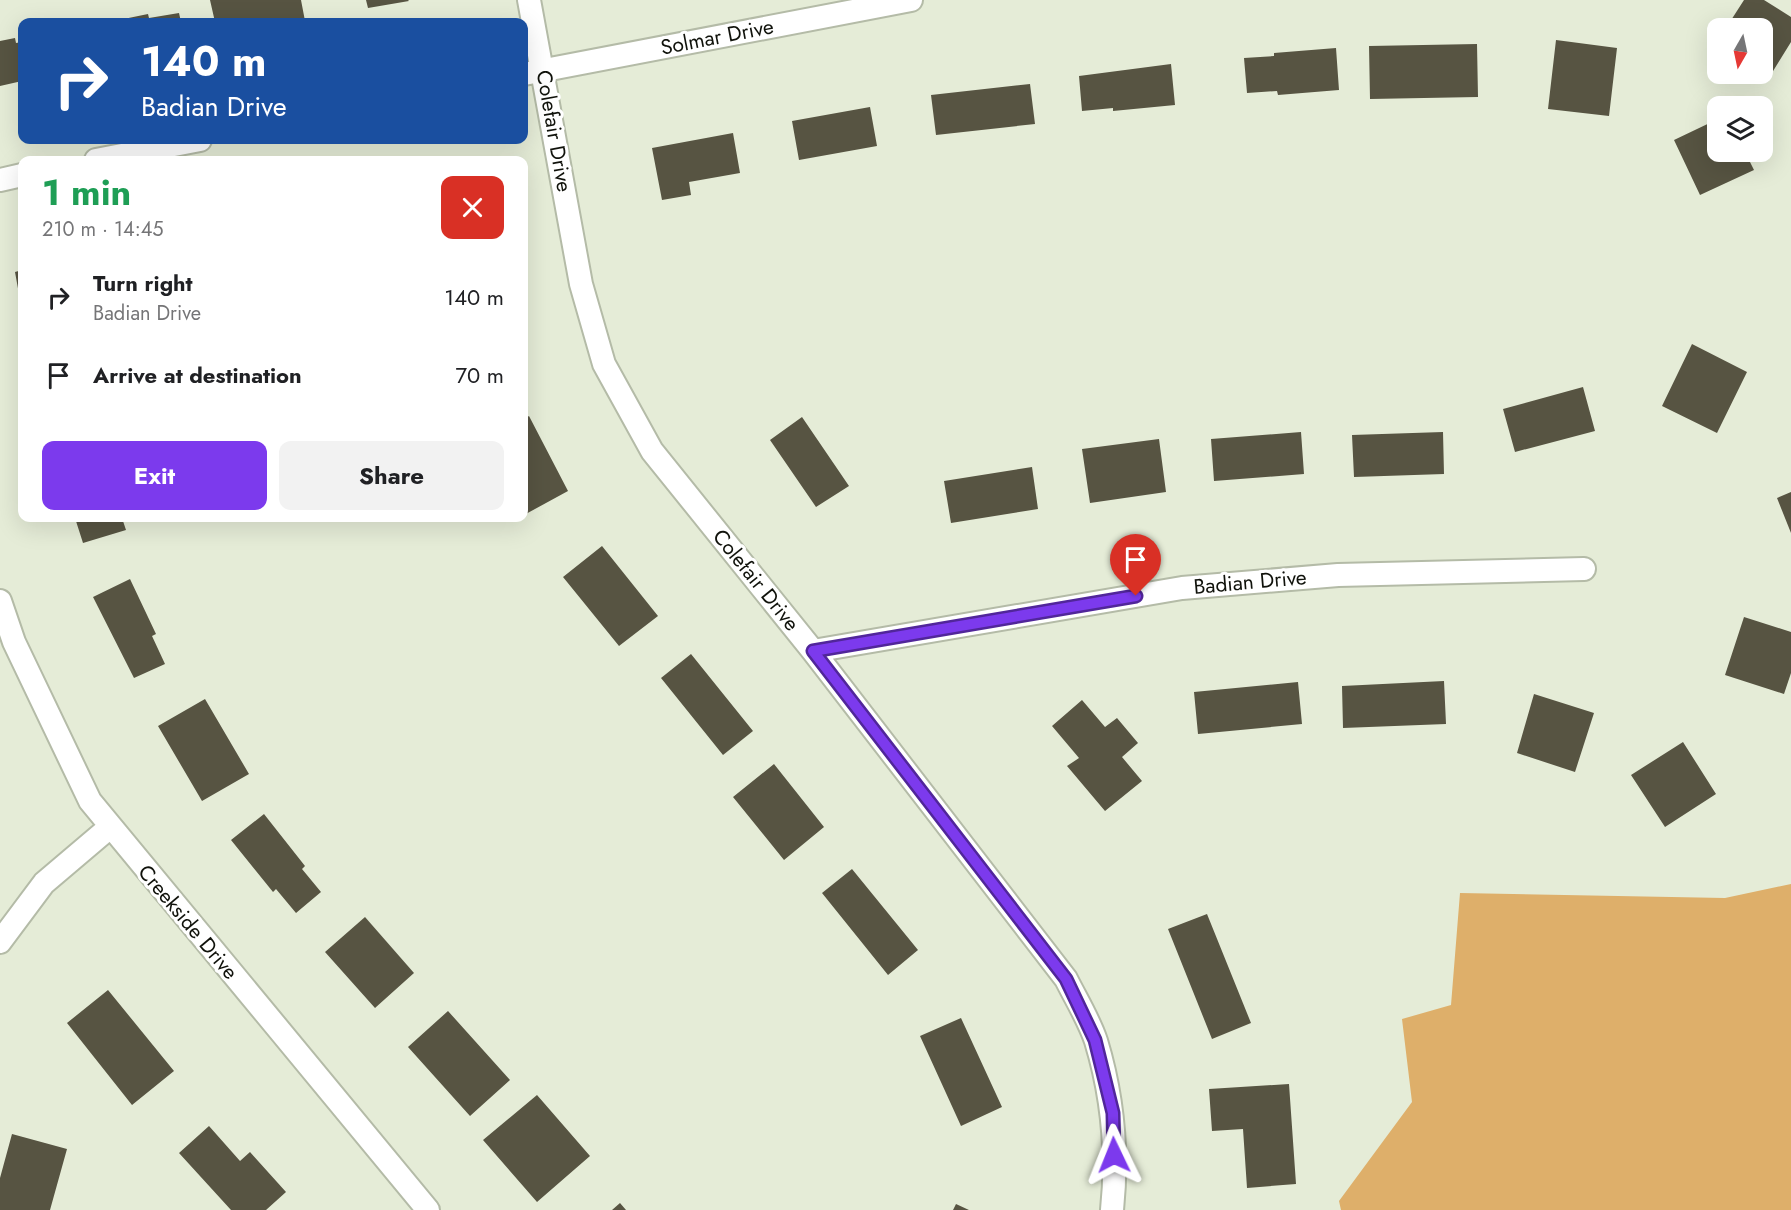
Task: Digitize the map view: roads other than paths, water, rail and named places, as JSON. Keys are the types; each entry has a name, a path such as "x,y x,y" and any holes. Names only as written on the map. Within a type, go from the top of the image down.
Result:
{"street":[{"name":"Colefair Drive","path":"529,0 533,72 581,284 604,364 652,451 813,651 1066,979 1095,1040 1113,1113 1115,1176 1112,1210"},
{"name":"Solmar Drive","path":"533,72 911,0"},
{"path":"117,156 179,144"},
{"path":"0,180 18,176"},
{"name":"Badian Drive","path":"813,651 1182,588 1338,574 1584,569"},
{"name":"Creekside Drive","path":"0,601 14,642 90,801 428,1210"},
{"path":"0,942 45,883 110,827"}]}
